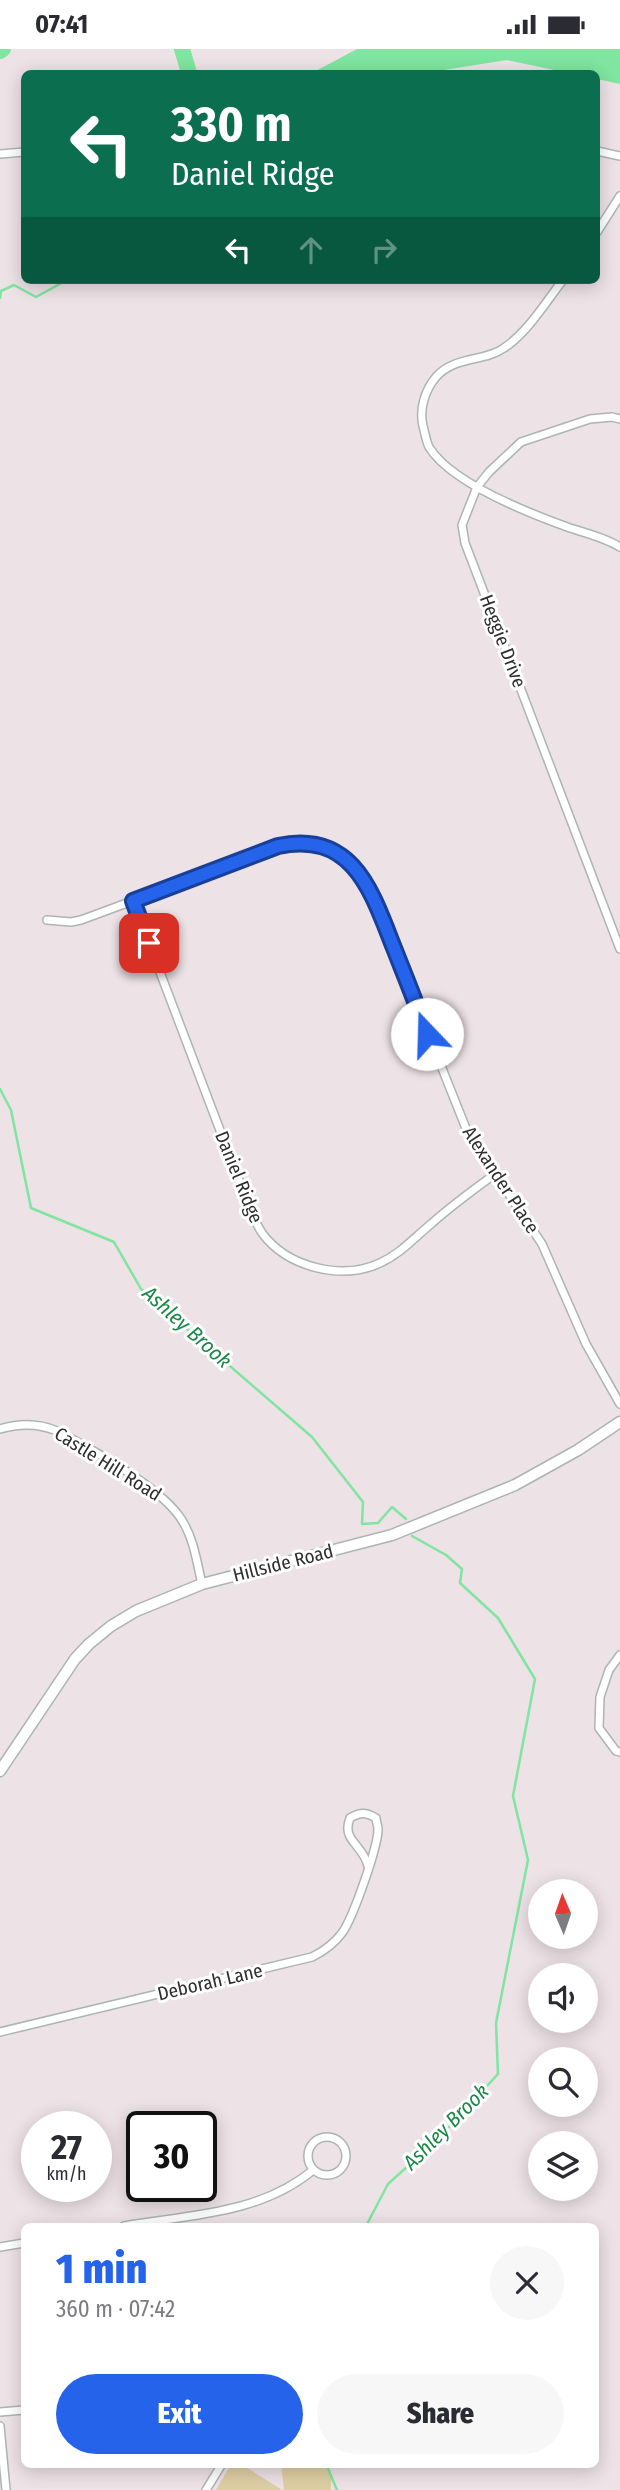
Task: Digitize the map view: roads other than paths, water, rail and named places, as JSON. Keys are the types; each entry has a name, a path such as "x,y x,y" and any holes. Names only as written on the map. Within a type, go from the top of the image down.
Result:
{"street":[{"path":"0,154 21,152"},
{"path":"600,152 620,156"},
{"path":"600,227 620,196"},
{"path":"560,284 518,337 502,350 462,361 436,376 427,390 421,419 429,446 448,469 477,487 545,519 620,547"},
{"name":"Heggie Drive","path":"620,419 590,419 521,442 477,487 462,525 465,543 620,949"},
{"name":"Alexander Place","path":"47,920 76,922 284,845 311,845 341,857 357,870 368,886 457,1111 472,1142 542,1244 586,1344 620,1404"},
{"name":"Daniel Ridge","path":"133,901 248,1204 263,1234 281,1251 301,1263 331,1270 361,1269 378,1264 409,1244 495,1174"},
{"name":"Hillside Road","path":"1,1769 75,1659 111,1626 136,1611 202,1584 392,1535 515,1485 578,1450 620,1422"},
{"name":"Castle Hill Road","path":"0,1429 27,1424 57,1431 158,1494 175,1509 186,1526 202,1584"},
{"path":"620,1654 609,1670 600,1697 599,1728 616,1751 620,1752"},
{"name":"Deborah Lane","path":"0,2032 312,1957 331,1945 346,1926 368,1866 378,1830 376,1818 368,1813 359,1813 350,1818 347,1832 366,1855 368,1866"},
{"path":"329,2137 342,2144 346,2158 340,2171 326,2176 313,2170 307,2156 314,2142 329,2137"},
{"path":"141,2223 253,2203 287,2189 313,2170"},
{"path":"0,2247 21,2244"},
{"path":"0,2412 21,2410"},
{"path":"0,2426 6,2490"},
{"path":"206,2490 220,2468"}],"waterway":[{"path":"182,49 188,70"},
{"path":"0,298 1,291 14,285 36,297 60,284"},
{"name":"Ashley Brook","path":"0,1089 11,1110 31,1208 114,1242 141,1289 312,1437 363,1502 362,1524 378,1523 392,1507 406,1519"},
{"name":"Ashley Brook","path":"368,2223 388,2184 439,2138 498,2074 496,2023 528,1860 513,1796 535,1679 498,1618 460,1583 462,1569 446,1555 412,1536"},
{"name":"Ashley Brook","path":"328,2468 337,2490"}]}
